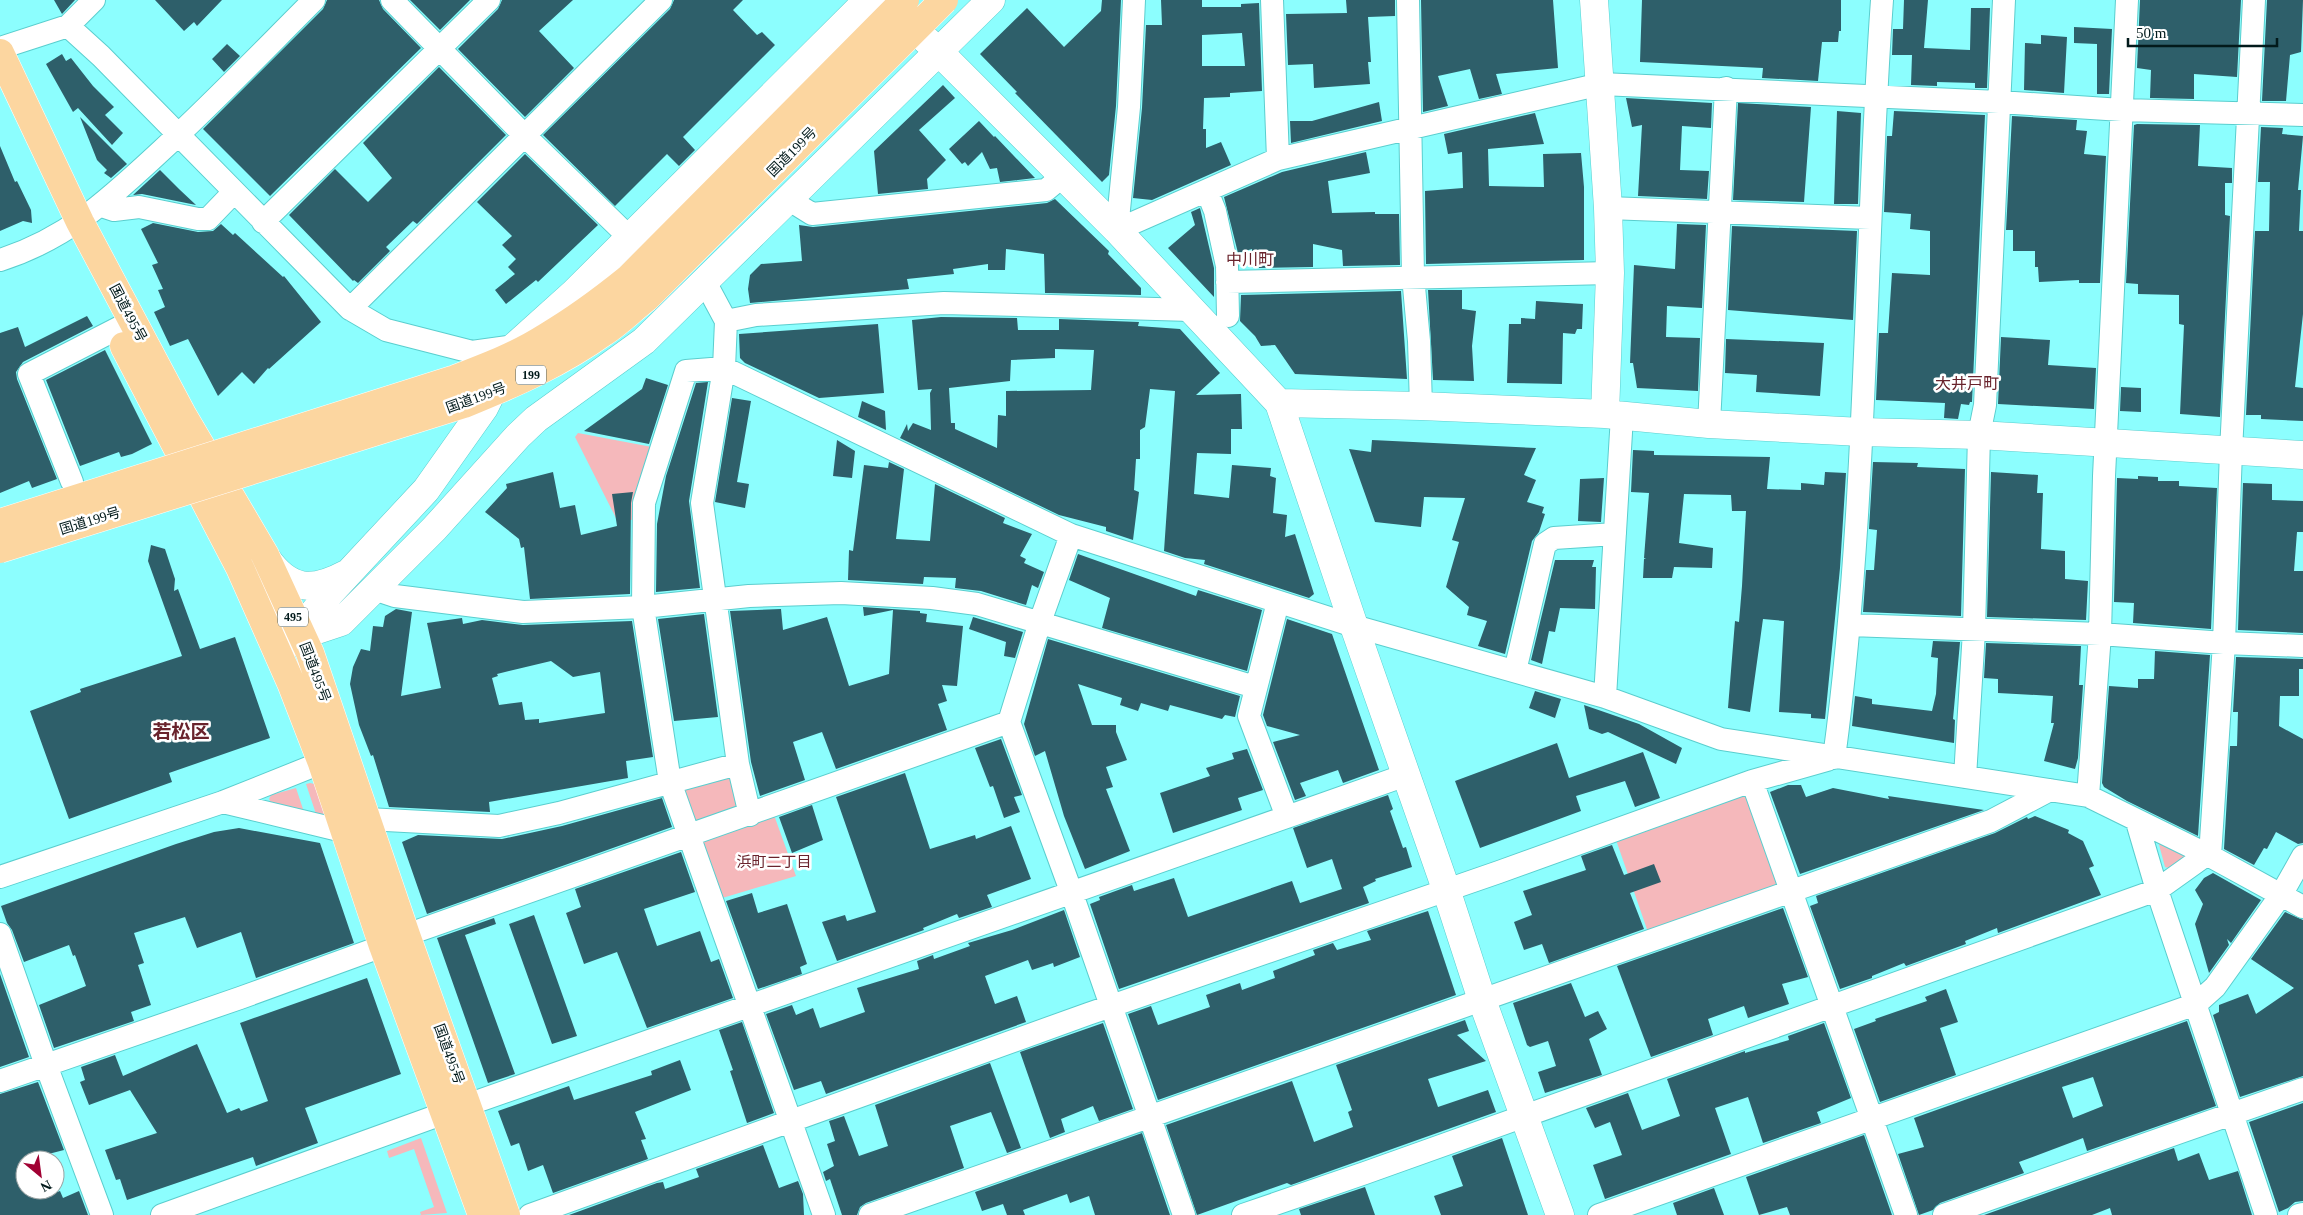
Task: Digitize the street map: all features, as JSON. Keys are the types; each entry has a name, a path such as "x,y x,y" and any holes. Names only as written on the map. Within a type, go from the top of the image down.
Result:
{"highway":[{"name":"国道199号","path":"0,523 455,379 502,360 546,338 588,310 628,278 905,0"},
{"name":"国道199号","path":"0,549 464,404 514,384 561,360 605,332 646,298 944,0"},
{"name":"国道495号","path":"0,53 72,227"},
{"name":"国道495号","path":"0,96 124,325 259,606 292,683 333,758"},
{"name":"国道495号","path":"124,325 182,414 265,555 299,630 317,675 333,758 455,1110 482,1215"},
{"name":"国道495号","path":"455,1110 506,1215"}],"street":[{"path":"0,48 68,26 94,0"},
{"path":"0,260 72,227 102,206 178,135 314,0"},
{"path":"392,0 525,136 630,238"},
{"path":"263,222 489,0"},
{"path":"350,309 661,0"},
{"path":"292,683 291,646 299,630 348,573 397,523 431,483 484,408 515,346 574,293 868,0"},
{"path":"883,0 939,52 1117,230 1279,403 1354,626 1446,889 1482,1000 1560,1215"},
{"path":"317,675 316,661 318,652 329,634 434,529 493,462 536,419 644,341 990,0"},
{"path":"1117,230 1130,107 1134,0"},
{"path":"1272,0 1278,159"},
{"path":"1408,0 1413,276 1421,406"},
{"path":"1594,0 1608,208 1614,415 1615,534 1605,696"},
{"path":"1834,758 1850,625 1861,432 1875,96 1882,0"},
{"path":"1965,777 1974,631 1979,435 1985,405 2004,0"},
{"path":"2088,796 2100,634 2127,0"},
{"path":"2208,856 2224,643 2231,451 2254,0"},
{"path":"68,26 102,56 350,309 386,330 472,352 515,346"},
{"path":"1117,230 1278,159 1411,130 1601,84 1726,88 2122,110 2247,115 2303,115"},
{"path":"1709,424 1726,88"},
{"path":"788,199 812,214 1046,190 1063,176"},
{"path":"1208,191 1223,246 1228,316"},
{"path":"102,206 114,210 139,207 198,219 208,219 234,192"},
{"path":"1608,208 1720,210 1870,218"},
{"path":"1227,282 1413,276 1610,273"},
{"path":"704,280 726,321 724,368 702,503 738,764 750,815"},
{"path":"726,321 756,315 944,303 1191,310"},
{"path":"72,482 29,374 124,325"},
{"path":"824,1215 670,782 643,607 644,503 686,371 724,368 1071,535 1354,626 1605,696 1721,739 2088,796 2208,856 2303,907"},
{"path":"1279,403 1421,406 1614,415 1709,424 1861,432 1979,435 2303,456"},
{"path":"1515,671 1545,544 1554,538 1615,534"},
{"path":"1071,535 1040,622 1009,722 1071,891 1184,1215"},
{"path":"265,555 284,578 304,586 326,583 348,573"},
{"path":"374,589 395,596 523,612 643,607 715,600 841,593 932,598 977,604 1255,688"},
{"path":"1278,602 1249,716 1287,817"},
{"path":"259,606 273,620 286,627 299,630 314,631 341,622"},
{"path":"1850,625 1974,631 2100,634 2224,643 2303,646"},
{"path":"0,1080 1009,722"},
{"path":"0,877 223,802 333,758"},
{"path":"530,1215 790,1120 1499,872 1752,781 1834,758"},
{"path":"223,802 355,825 498,826 559,813 738,764"},
{"path":"162,1215 1071,891 1406,775"},
{"path":"1752,781 1906,1215"},
{"path":"870,1215 1991,821 2050,790"},
{"path":"2137,822 2157,890 2266,1215"},
{"path":"1243,1215 2157,890 2208,856"},
{"path":"1599,1215 2196,1004 2215,987 2281,896 2303,856"},
{"path":"0,934 102,1215"},
{"path":"1944,1215 2303,1089"}],"shaded area":[{"path":"578,433 652,447 637,519 618,522 575,437"},
{"path":"733,773 740,810 693,826 679,786"},
{"path":"306,784 315,784 325,814 323,816 316,814"},
{"path":"296,788 304,812 272,805 269,799 271,795"},
{"path":"1747,791 1782,888 1649,935 1615,837"},
{"path":"774,815 796,876 719,899 698,841"},
{"path":"2158,841 2187,856 2172,869 2165,867"},
{"path":"421,1138 447,1213 421,1215 420,1212 434,1207 414,1149 389,1158 387,1151"}],"building":[{"path":"54,0 75,0 62,14"},
{"path":"155,0 222,0 197,26 194,22 184,31"},
{"path":"327,0 379,0 383,9 421,48 270,196 203,129 323,9"},
{"path":"410,0 470,0 440,30"},
{"path":"502,0 573,0 539,31 574,68 525,117 458,49 498,9"},
{"path":"674,0 743,0 733,10 757,35 762,32 775,45 683,137 695,150 679,166 667,154 615,206 543,135 670,9"},
{"path":"1102,0 1121,0 1116,106 1109,175 1102,182 1015,93 1017,92 980,54 1027,8 1064,47 1101,11"},
{"path":"1161,0 1202,0 1202,7 1241,7 1241,4 1259,3 1262,91 1230,93 1230,97 1204,98 1203,129 1206,129 1206,148 1221,142 1231,165 1152,200 1133,198 1142,108 1146,25 1162,25","holes":["1242,33 1245,66 1202,66 1202,35"]},
{"path":"1346,0 1395,0 1395,16 1368,17 1371,62 1368,62 1370,84 1314,88 1313,64 1288,65 1286,14 1347,13"},
{"path":"1421,0 1553,0 1558,68 1496,74 1502,94 1479,99 1470,69 1438,76 1448,106 1423,112"},
{"path":"1642,0 1841,0 1841,31 1839,31 1838,42 1822,42 1818,81 1762,78 1763,68 1640,62"},
{"path":"1904,0 1928,0 1924,48 1970,50 1971,8 1990,8 1987,88 1975,88 1975,83 1937,82 1937,86 1911,85 1912,55 1892,55 1893,29 1903,29"},
{"path":"2140,0 2241,0 2237,77 2194,74 2194,99 2150,98 2151,70 2137,68"},
{"path":"2267,0 2303,0 2301,52 2290,55 2286,101 2262,101"},
{"path":"2074,27 2112,29 2109,94 2097,94 2097,44 2074,43"},
{"path":"2041,35 2067,37 2064,93 2024,90 2025,43 2041,44"},
{"path":"227,44 240,56 224,72 212,59"},
{"path":"62,54 66,61 71,58 93,86 114,107 105,115 123,133 112,145 78,108 73,112 46,64"},
{"path":"439,67 506,135 417,224 413,221 386,247 390,251 358,283 353,281 289,215 335,169 368,202 392,178 363,143"},
{"path":"943,85 955,98 919,130 946,160 927,179 928,189 878,194 874,151"},
{"path":"1626,98 1712,103 1711,128 1682,126 1680,170 1709,171 1707,199 1638,196 1642,125 1632,127"},
{"path":"1379,102 1382,121 1291,143 1290,121 1312,121"},
{"path":"1738,103 1811,107 1804,202 1733,200"},
{"path":"1837,111 1861,113 1858,204 1834,204"},
{"path":"1894,111 1985,115 1972,402 1969,405 1961,404 1958,419 1944,418 1945,403 1876,400 1879,333 1888,333 1892,273 1930,275 1930,231 1910,229 1911,214 1884,212 1887,136 1892,136"},
{"path":"1535,113 1544,144 1488,149 1489,186 1544,187 1543,154 1581,153 1584,187 1584,260 1426,264 1425,191 1463,188 1462,152 1448,154 1444,134"},
{"path":"2012,116 2077,120 2076,130 2087,131 2084,154 2106,156 2100,283 2079,283 2079,280 2039,282 2038,267 2035,267 2035,251 2013,251 2013,230 2006,230"},
{"path":"80,117 127,164 111,178 104,173 107,170 97,160"},
{"path":"979,121 1035,178 1000,182 997,168 990,169 982,152 968,166 965,162 962,164 949,149"},
{"path":"2134,125 2200,125 2198,166 2232,168 2232,183 2225,183 2225,215 2230,216 2220,417 2180,414 2184,325 2179,324 2179,295 2138,294 2138,284 2126,283"},
{"path":"2261,127 2283,128 2282,134 2303,136 2298,190 2301,190 2299,231 2303,231 2303,314 2295,387 2303,388 2303,421 2261,419 2261,415 2246,415 2255,231 2269,231 2270,182 2258,182"},
{"path":"0,146 15,182 17,181 31,210 32,223 23,221 0,231"},
{"path":"1366,152 1370,173 1328,181 1332,213 1375,212 1375,214 1399,214 1400,265 1343,266 1342,250 1313,244 1313,267 1259,268 1258,254 1252,254 1252,249 1238,253 1224,197 1282,172"},
{"path":"525,154 598,225 538,282 536,280 506,304 495,290 515,274 508,267 516,259 502,245 512,236 477,202"},
{"path":"160,170 196,205 142,194 133,195"},
{"path":"1055,199 1109,251 1108,254 1141,288 1141,295 1045,293 1044,254 1006,249 1005,270 988,270 988,264 953,269 954,274 907,279 909,289 750,303 748,289 750,275 761,264 802,261 799,225 813,227 1047,203"},
{"path":"1200,208 1214,268 1214,297 1168,248 1195,225 1191,212"},
{"path":"153,223 198,232 213,231 221,224 233,235 235,233 284,276 321,322 268,368 254,384 242,372 218,396 188,339 170,346 154,312 165,307 158,290 163,289 152,265 158,263 141,229"},
{"path":"1677,224 1706,225 1702,308 1667,306 1666,337 1700,338 1698,391 1637,388 1633,363 1630,363 1634,265 1675,269"},
{"path":"1732,226 1857,231 1853,320 1728,310"},
{"path":"1428,290 1462,290 1462,309 1476,311 1472,346 1474,381 1433,380"},
{"path":"1401,291 1407,379 1295,374 1275,345 1261,346 1255,336 1240,321 1241,295"},
{"path":"1536,301 1583,304 1582,329 1577,329 1575,334 1563,333 1562,384 1507,383 1509,324 1521,324 1521,318 1535,319"},
{"path":"87,316 93,326 23,362 16,372 17,379 57,479 32,488 29,481 0,493 0,333 18,327 25,347"},
{"path":"941,317 1017,318 1018,330 1059,330 1059,319 1139,322 1138,326 1180,329 1220,373 1196,395 1241,394 1242,429 1231,429 1231,454 1197,453 1194,494 1229,498 1232,465 1271,468 1270,476 1276,478 1273,513 1287,515 1285,537 1295,534 1314,594 1309,598 1204,564 1205,560 1185,558 1164,551 1175,391 1150,389 1145,427 1140,430 1140,459 1136,459 1134,490 1139,492 1133,540 1106,531 1106,527 1059,515 900,438 907,424 908,431 913,423 931,430 930,393 932,389 918,390 912,320","holes":["1055,349 1094,350 1091,390 1006,391 1006,416 998,415 997,448 955,429 955,423 951,423 949,388 1010,381 1011,360 1055,358"]},
{"path":"878,324 884,393 819,398 745,363 740,358 739,334"},
{"path":"2001,337 2050,340 2048,365 2096,368 2094,409 1998,404"},
{"path":"1726,339 1824,343 1820,396 1756,392 1757,375 1725,373"},
{"path":"105,350 152,444 132,454 121,457 119,452 80,466 46,380"},
{"path":"646,378 668,385 649,444 584,431 642,389"},
{"path":"708,382 689,501 700,588 656,592 657,524 666,476 696,383"},
{"path":"2121,387 2141,388 2141,412 2120,411"},
{"path":"732,398 751,401 737,482 749,484 745,508 715,502"},
{"path":"862,401 885,411 886,430 858,417"},
{"path":"837,440 855,451 852,478 833,476"},
{"path":"1372,440 1536,448 1524,475 1536,480 1527,502 1544,507 1542,513 1545,514 1539,532 1532,541 1505,654 1478,646 1487,621 1467,615 1469,607 1446,587 1459,542 1452,540 1465,498 1424,497 1421,527 1375,522 1349,449 1371,452"},
{"path":"1633,450 1654,451 1654,455 1770,457 1767,489 1801,490 1801,483 1824,485 1825,472 1846,473 1840,568 1825,719 1811,718 1811,714 1779,712 1784,621 1763,619 1750,712 1728,708 1735,621 1739,622 1746,511 1732,511 1731,495 1684,494 1679,543 1713,548 1712,568 1674,567 1672,578 1643,578 1644,559 1646,559 1644,558 1649,493 1631,492"},
{"path":"889,462 904,469 896,539 930,541 935,484 1005,518 1003,523 1032,534 1020,556 1026,559 1024,563 1044,572 1038,588 1032,585 1026,605 981,591 955,588 956,578 924,577 923,584 848,580 849,550 853,551 864,465 888,468"},
{"path":"1873,462 1918,463 1917,467 1965,469 1961,616 1863,612 1866,570 1874,570 1877,530 1869,529"},
{"path":"553,472 560,508 575,505 581,535 617,526 612,494 633,492 631,503 630,594 530,599 524,547 521,548 519,539 485,512 507,488 506,484"},
{"path":"1991,472 2038,475 2037,493 2043,493 2041,549 2065,551 2065,579 2088,581 2086,620 1987,617"},
{"path":"2138,476 2158,477 2158,481 2179,481 2179,486 2217,488 2211,629 2133,623 2134,603 2114,602 2117,478 2138,479"},
{"path":"1604,478 1601,522 1578,521 1580,479"},
{"path":"2243,483 2272,484 2272,500 2303,501 2303,532 2297,532 2294,571 2303,571 2303,633 2238,630"},
{"path":"151,545 165,549 175,579 174,591 178,589 200,649 235,637 270,738 169,773 172,782 69,819 30,711 81,692 80,689 182,656 148,561"},
{"path":"1078,554 1196,596 1198,590 1262,610 1247,671 1102,628 1110,598 1069,580"},
{"path":"1555,560 1594,560 1592,567 1596,567 1595,609 1560,608 1555,632 1549,631 1542,664 1531,660"},
{"path":"863,607 920,611 920,613 927,614 926,622 963,626 957,686 942,685 947,701 938,704 947,730 836,769 822,732 793,742 805,780 760,796 751,762 730,611 781,609 783,630 827,617 849,686 889,674 893,610 864,616"},
{"path":"396,609 412,612 401,696 441,688 427,623 462,618 463,624 482,620 523,625 632,621 653,757 626,761 628,778 489,802 490,812 389,807 373,755 371,756 359,725 350,684 353,667 361,649 370,651 373,626 383,627 385,616","holes":["551,661 573,677 600,672 605,713 539,723 539,719 525,720 522,702 499,705 492,678 498,676 497,674"]},
{"path":"704,614 718,717 674,721 658,619"},
{"path":"973,617 1023,632 1015,658 1004,656 1006,642 969,629"},
{"path":"1287,619 1332,634 1379,770 1343,783 1338,770 1300,783 1306,796 1295,800 1273,742 1300,735 1267,726 1263,715"},
{"path":"1048,639 1240,696 1235,717 1225,715 1222,719 1170,705 1168,711 1141,703 1138,711 1120,705 1122,698 1078,684 1092,725 1116,725 1116,732 1127,760 1106,767 1113,787 1106,789 1130,851 1085,869 1064,816 1045,751 1035,756 1024,724"},
{"path":"1933,641 1960,642 1953,719 1955,720 1954,743 1852,726 1855,696 1872,699 1872,704 1932,711 1936,694 1938,658 1931,657"},
{"path":"1986,643 2081,646 2079,685 2083,685 2078,758 2075,769 2044,761 2054,723 2051,723 2053,696 1998,693 1998,679 1984,678"},
{"path":"2155,651 2210,655 2198,836 2127,801 2104,787 2102,783 2109,686 2138,688 2138,679 2154,679"},
{"path":"2236,657 2303,659 2303,669 2299,669 2299,696 2280,696 2279,726 2303,739 2303,843 2298,844 2276,832 2267,849 2264,848 2254,865 2224,849 2230,746 2237,746 2238,712 2233,712"},
{"path":"1535,691 1561,699 1555,718 1529,708"},
{"path":"1584,705 1639,724 1682,748 1676,764 1608,732 1602,734 1589,729"},
{"path":"1001,739 1022,795 1014,797 1020,812 1004,818 993,786 990,787 975,748"},
{"path":"1557,743 1569,778 1643,752 1660,798 1635,807 1625,781 1576,796 1581,811 1480,848 1455,781"},
{"path":"1247,749 1263,790 1238,798 1242,810 1173,833 1160,793 1210,776 1206,768 1234,759 1232,753"},
{"path":"905,773 930,849 975,835 976,839 1011,826 1031,879 987,895 992,907 959,918 957,914 923,928 924,930 837,961 822,922 845,915 847,921 876,912 836,797"},
{"path":"1788,785 1801,785 1806,797 1833,788 1889,799 1888,796 1984,810 1800,874 1770,792"},
{"path":"1388,795 1393,809 1390,811 1403,848 1406,847 1412,867 1375,879 1376,881 1363,887 1369,903 1119,989 1090,904 1100,900 1099,897 1132,885 1134,891 1174,878 1188,917 1292,881 1300,903 1342,889 1332,859 1307,868 1293,828"},
{"path":"662,798 672,827 427,914 402,842 418,835 502,839 562,826"},
{"path":"812,805 823,840 792,853 779,817"},
{"path":"2035,816 2069,830 2068,833 2083,841 2094,866 2089,868 2101,895 1998,933 1997,928 1965,941 1966,944 1906,966 1904,963 1872,976 1872,978 1840,989 1810,906 1818,903 1816,896 1995,833 2027,817 2028,819"},
{"path":"239,828 320,843 354,943 256,978 241,932 197,948 185,917 134,933 144,963 138,965 151,1005 131,1012 134,1021 54,1048 39,1005 86,986 75,955 73,956 69,945 24,962 1,906 176,844 214,832"},
{"path":"1612,845 1624,875 1654,864 1661,882 1630,893 1644,929 1549,963 1542,944 1524,950 1514,922 1532,915 1523,891 1586,870 1581,856"},
{"path":"681,852 695,892 644,909 657,946 700,931 711,962 719,959 733,998 647,1028 617,952 584,964 566,913 581,907 575,889"},
{"path":"2213,873 2261,900 2231,943 2227,939 2229,945 2209,973 2195,924 2203,904 2195,890 2204,878"},
{"path":"752,893 758,913 787,904 807,964 800,967 802,974 758,989 726,901"},
{"path":"1783,908 1808,977 1782,984 1789,1004 1748,1018 1744,1006 1708,1019 1713,1035 1651,1057 1617,966"},
{"path":"1064,910 1080,957 1054,967 1053,963 1032,970 1028,960 985,976 995,1004 1017,996 1026,1022 826,1094 821,1081 794,1090 766,1014 792,1005 796,1015 813,1008 820,1028 865,1012 857,988 919,969 917,961 933,955 934,959 970,946 968,943 1012,930"},
{"path":"1428,911 1456,995 1158,1100 1128,1014 1151,1006 1158,1025 1210,1007 1206,995 1240,983 1242,990 1275,978 1273,971 1315,955 1313,950 1333,943 1337,950 1371,940 1367,931"},
{"path":"2285,912 2303,920 2303,1076 2240,1097 2213,1015 2219,1012 2219,1005 2248,994 2256,1014 2294,988 2251,959"},
{"path":"534,915 577,1036 552,1044 509,924"},
{"path":"494,918 496,924 465,935 515,1074 488,1083 437,938"},
{"path":"0,974 29,1057 0,1067"},
{"path":"367,978 401,1074 305,1108 318,1143 256,1166 253,1157 127,1200 120,1179 116,1180 105,1150 157,1133 130,1090 89,1105 80,1082 85,1080 81,1067 115,1055 123,1076 197,1044 227,1113 239,1108 241,1111 268,1101 240,1023"},
{"path":"1571,983 1585,1017 1598,1011 1607,1029 1589,1039 1602,1075 1545,1093 1538,1072 1556,1066 1548,1041 1530,1047 1527,1045 1513,1003"},
{"path":"1946,989 1958,1022 1940,1028 1956,1075 1880,1102 1854,1029 1876,1021 1875,1019 1927,1001 1925,997"},
{"path":"1465,1020 1469,1031 1457,1035 1486,1061 1428,1079 1438,1107 1488,1090 1496,1112 1291,1185 1287,1183 1197,1215 1166,1125 1292,1081 1314,1142 1353,1127 1348,1112 1352,1110 1336,1065"},
{"path":"2187,1021 2216,1106 2087,1151 2083,1138 2019,1162 2024,1173 1940,1203 1933,1210 1919,1215 1898,1154 1924,1147 1914,1118","holes":["2093,1077 2103,1106 2073,1118 2062,1087"]},
{"path":"742,1022 774,1113 747,1123 730,1071 733,1070 719,1030"},
{"path":"1103,1023 1133,1109 1099,1121 1093,1106 1061,1119 1065,1132 1050,1138 1020,1052"},
{"path":"1824,1023 1851,1098 1817,1112 1821,1123 1763,1143 1748,1097 1715,1108 1731,1154 1605,1199 1593,1165 1622,1155 1610,1122 1595,1128 1586,1108 1628,1093 1642,1130 1680,1116 1667,1079 1745,1051 1745,1053 1789,1040 1788,1036"},
{"path":"680,1060 691,1090 635,1112 646,1139 641,1140 648,1159 553,1193 543,1165 528,1171 519,1143 511,1146 498,1111 569,1086 574,1100 652,1075 651,1071"},
{"path":"990,1063 1021,1148 1007,1153 991,1112 950,1126 964,1168 866,1203 860,1207 857,1215 842,1215 830,1179 826,1181 823,1172 834,1166 827,1144 835,1141 829,1121 844,1116 859,1156 888,1146 875,1105"},
{"path":"38,1082 64,1150 15,1150 15,1200 65,1200 65,1197 79,1191 88,1215 0,1215 0,1094"},
{"path":"2303,1103 2303,1201 2295,1202 2279,1212 2249,1122"},
{"path":"1142,1133 1170,1215 1095,1215 1089,1196 1070,1203 1067,1194 1023,1210 1025,1215 1007,1215 1003,1204 982,1211 975,1192"},
{"path":"1864,1135 1892,1215 1790,1215 1787,1207 1759,1215 1746,1177"},
{"path":"1502,1138 1528,1215 1441,1215 1434,1196 1463,1186 1452,1156"},
{"path":"763,1145 779,1188 798,1181 803,1194 804,1215 569,1215 657,1183 663,1182 665,1189 699,1177 696,1169"},
{"path":"2174,1148 2178,1161 2199,1153 2209,1180 2238,1171 2252,1215 2112,1215 2110,1208 2092,1215 1984,1215"},
{"path":"1365,1187 1375,1215 1301,1215 1299,1209"},
{"path":"1714,1188 1724,1215 1677,1215 1673,1203"}],"district":[{"name":"中川町","path":"1250,259"},
{"name":"大井戸町","path":"1967,383"},
{"name":"若松区","path":"181,731"},
{"name":"浜町二丁目","path":"774,862"}]}
